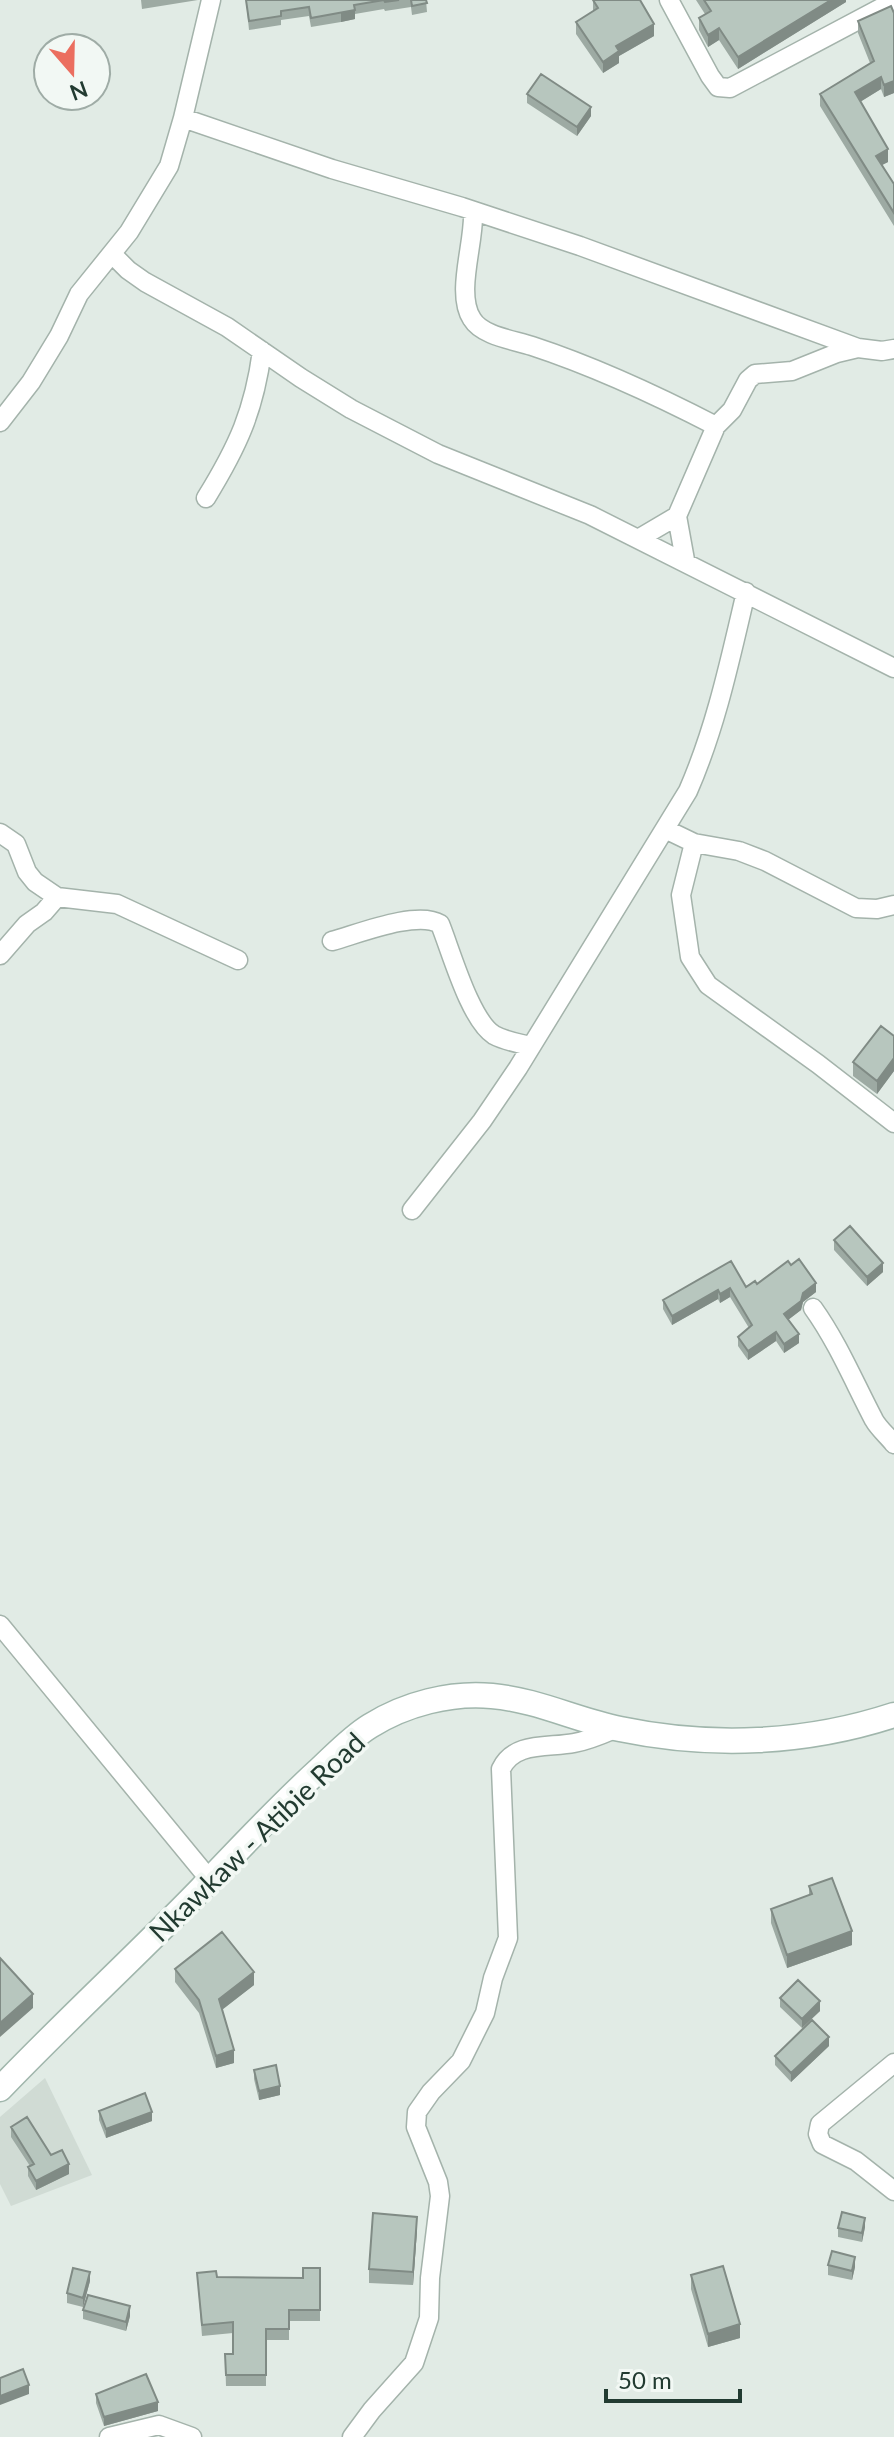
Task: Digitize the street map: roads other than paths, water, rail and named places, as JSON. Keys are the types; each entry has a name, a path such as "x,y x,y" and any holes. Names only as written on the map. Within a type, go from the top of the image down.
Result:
{"main road":[{"name":"Nkawkaw - Atibie Road","path":"2,2083 337,1753 369,1727 397,1711 430,1701 490,1696 553,1708 617,1728 673,1738 753,1740 817,1734 894,1715"}],"street":[{"path":"0,422 31,382 90,277 113,255 169,166 211,0"},
{"path":"669,0 710,76 718,87 730,88 894,1"},
{"path":"183,118 332,169 580,246 858,348 894,349"},
{"path":"473,211 465,287 473,322 486,332 577,361 716,426"},
{"path":"113,255 145,282 227,327 351,409 438,454 590,515 685,560 894,668"},
{"path":"685,560 677,516 716,426 732,410 748,380 755,374 792,371 858,348"},
{"path":"206,498 242,432 256,392 262,351"},
{"path":"638,539 677,516"},
{"path":"412,1210 482,1121 597,943 688,791 706,750 719,708 746,592"},
{"path":"665,829 694,843 739,851 765,861 856,908 877,909 894,905"},
{"path":"0,833 16,844 27,872 35,882 57,897 117,904 238,960"},
{"path":"694,843 681,895 690,957 708,985 894,1123"},
{"path":"0,955 27,924 44,912 57,897"},
{"path":"332,941 408,921 432,919 440,924 480,1019 492,1034 530,1046"},
{"path":"813,1308 858,1384 875,1423 894,1444"},
{"path":"0,1625 210,1880"},
{"path":"352,2437 414,2363 429,2318 430,2278 440,2196 438,2182 416,2127 417,2112 431,2092 461,2061 485,2013 493,1978 508,1938 501,1769 505,1760 528,1748 592,1739 617,1728"},
{"path":"894,2063 820,2124 818,2134 822,2144 856,2161 894,2191"},
{"path":"109,2437 159,2425 192,2437"}]}
